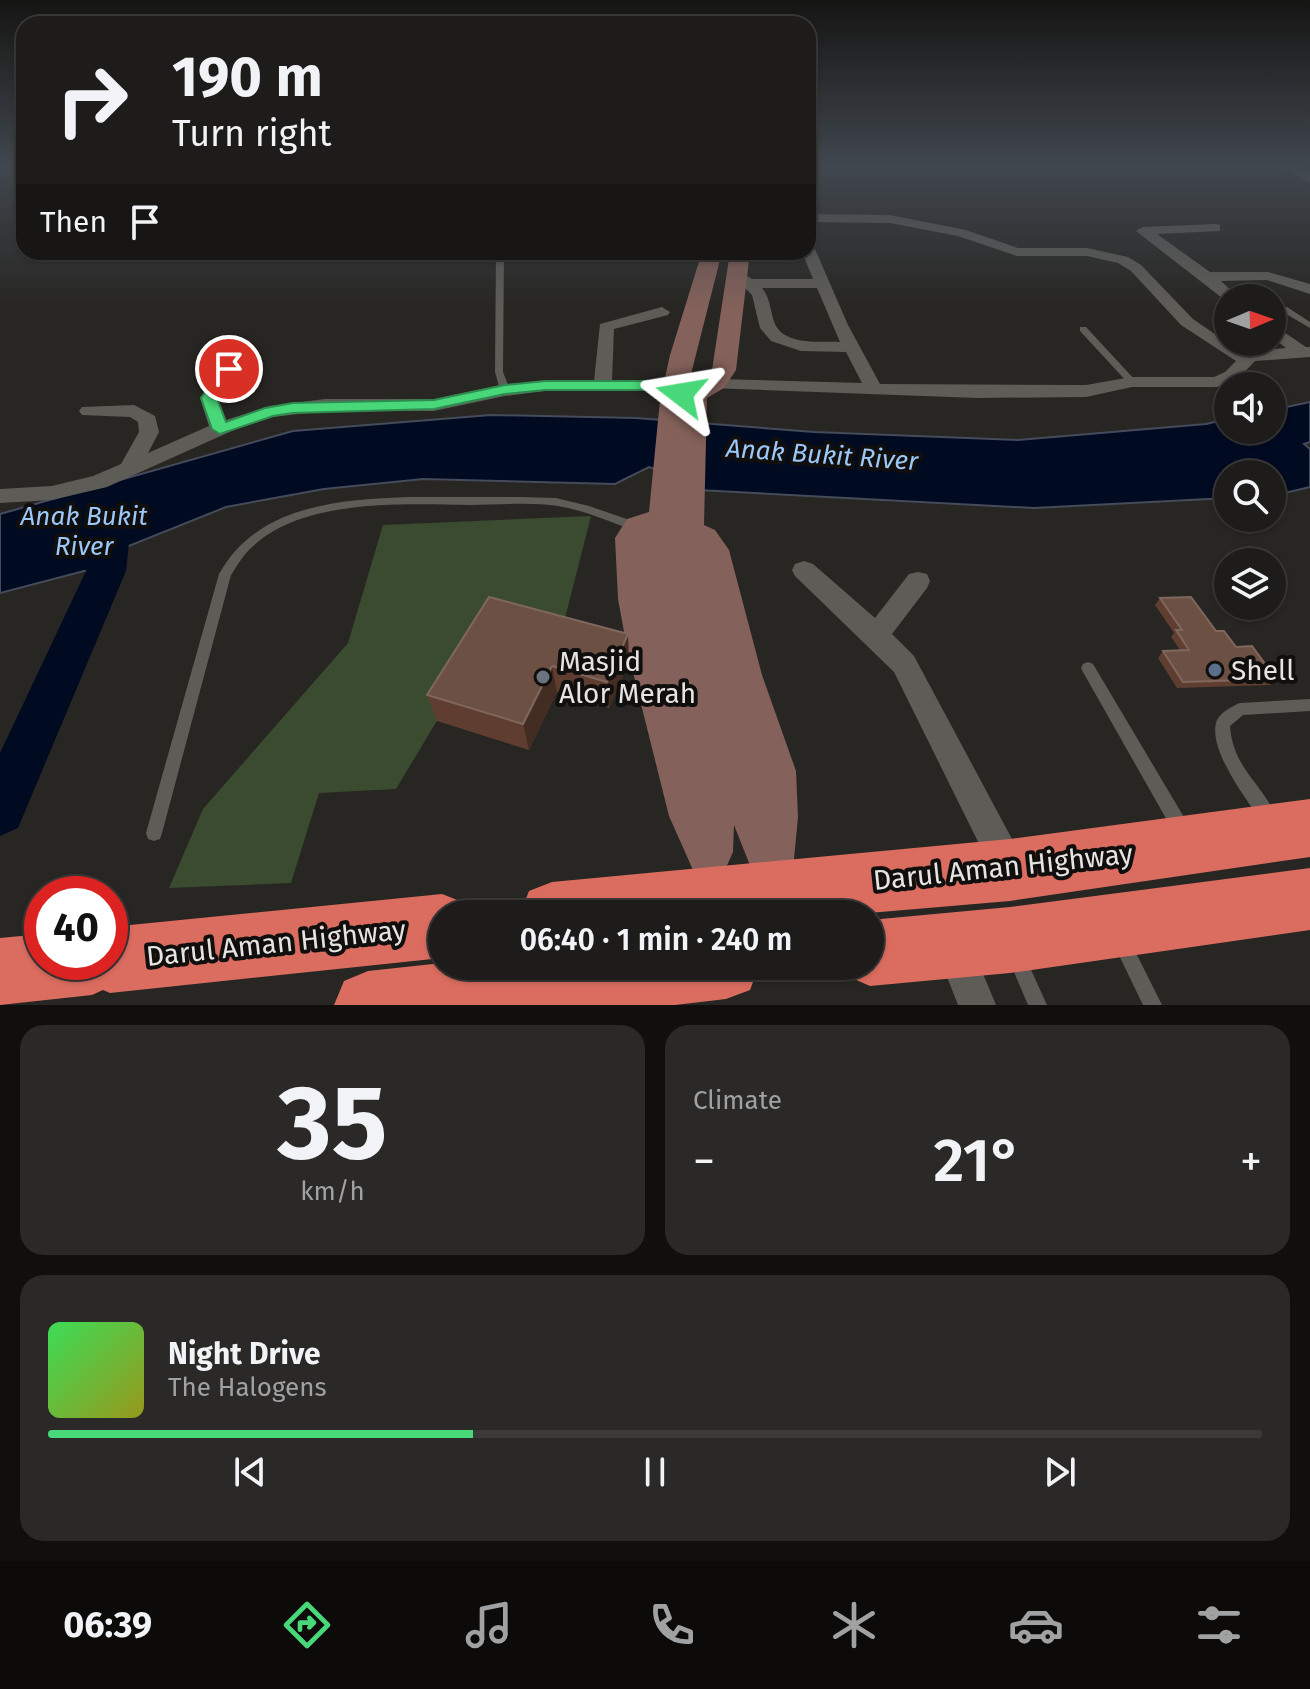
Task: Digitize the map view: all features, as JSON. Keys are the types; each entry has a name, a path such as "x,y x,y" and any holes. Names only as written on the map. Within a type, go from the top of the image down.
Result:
{"highway":[{"name":"Darul Aman Highway","path":"606,900 694,877 1010,870 1294,831"},
{"path":"884,952 1114,927 1310,899"},
{"name":"Darul Aman Highway","path":"128,958 428,927"},
{"path":"368,1005 597,980"}],"street":[{"path":"816,218 890,219 954,231 1017,252 1087,252 1123,260 1136,268 1187,322 1246,359"},
{"path":"1215,228 1143,231 1215,284"},
{"path":"660,386 659,375 680,321 696,260"},
{"path":"709,302 712,260"},
{"path":"726,260 682,355 673,400 659,571 666,623 778,873"},
{"path":"0,496 73,490 128,470 220,429 270,412 293,408 434,405 505,390 603,383 660,386 689,395 706,391 716,384 724,370 744,279 741,260"},
{"path":"813,260 851,347 874,389"},
{"path":"1207,277 1268,276 1310,289"},
{"path":"744,279 824,283"},
{"path":"744,279 759,294 768,328 777,337 801,346 851,347"},
{"path":"603,383 606,327 662,312"},
{"path":"1286,338 1306,352"},
{"path":"716,384 1086,391 1132,382 1217,382 1231,376 1246,359 1266,353 1306,352"},
{"path":"220,429 209,398 240,354"},
{"path":"89,411 134,411 148,420 149,432 128,470"},
{"path":"694,877 691,816 637,611 631,549 631,538 638,527 661,522 673,523 704,538 713,550 743,675 775,771 778,873"},
{"path":"804,570 892,650 917,685 1010,870"},
{"path":"876,636 918,581"},
{"path":"694,877 713,804 718,740"},
{"path":"977,1005 982,943"}],"lane":[{"path":"500,260 499,372 505,390"},
{"path":"1286,310 1310,326"},
{"path":"1083,329 1132,382"},
{"path":"154,833 225,574 242,548 256,536 281,523 335,508 398,500 557,503 638,527"},
{"path":"1088,668 1192,846"},
{"path":"1294,831 1228,756 1222,736 1223,723 1240,709 1310,705"},
{"path":"1114,927 1153,1005"},
{"path":"982,943 1038,1005"}],"green space":[{"path":"591,516 559,642 495,624 396,789 319,793 291,883 169,888 203,809 348,643 383,525"}],"water":[{"name":"Anak Bukit River","path":"1310,402 1310,442 1304,444 1310,449 1310,487 1286,493 1286,460 1214,460 1214,499 1034,508 680,489 673,475 649,467 615,484 423,479 324,489 226,507 126,547 106,571 84,571 0,593 0,514 293,431 491,415 636,418 814,432 1018,440 1214,422 1214,444 1286,444 1286,407"}],"building":[{"path":"489,597 628,634 607,682 552,666 523,724 427,695"},
{"path":"1191,597 1216,631 1224,631 1236,647 1252,646 1276,679 1183,682 1163,651 1189,650 1176,630 1182,630 1160,598"}],"waterway":[{"path":"0,810 106,571 112,523"}],"place":[{"name":"Shell","path":"1215,670"},
{"name":"Masjid Alor Merah","path":"543,677"}],"route":[{"path":"229,369 209,398 220,429 249,418 293,408 434,405 505,390 568,384 660,386 681,394"}]}
